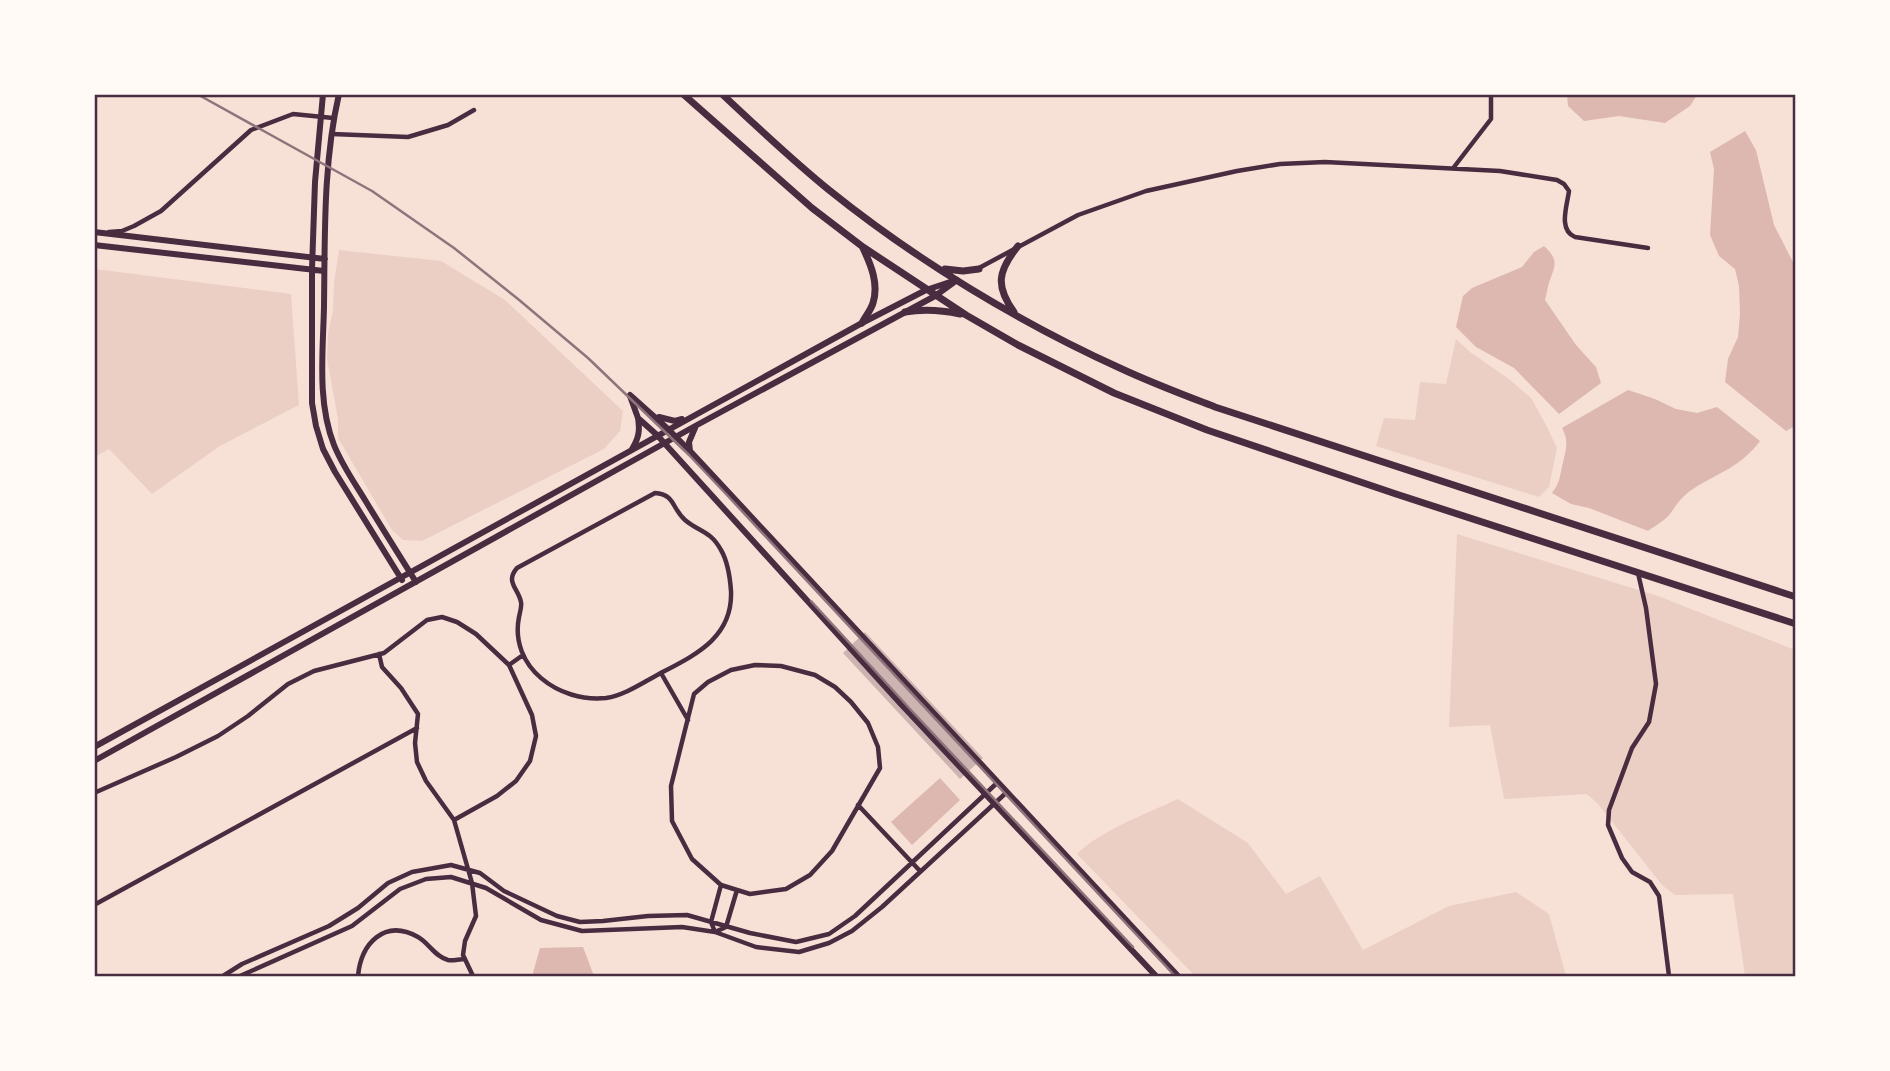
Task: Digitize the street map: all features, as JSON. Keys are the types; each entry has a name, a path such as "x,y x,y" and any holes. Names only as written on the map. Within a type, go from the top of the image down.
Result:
{"main road":[{"path":"683,94 812,208 863,247 966,315 1029,351 1102,387 1207,430 1796,624"},
{"path":"722,94 829,190 933,264 1016,316 1124,370 1215,407 1796,597"},
{"path":"1016,316 1005,299 1001,286 1002,272 1018,246"},
{"path":"862,323 873,304 876,284 863,247"},
{"path":"933,264 948,270 979,269"},
{"path":"905,312 942,310 966,315"}],"street":[{"path":"323,94 314,182 312,403 323,449 407,587"},
{"path":"339,94 333,118 327,177 323,386 328,428 343,464 416,582"},
{"path":"1453,168 1492,119 1491,94"},
{"path":"332,134 408,136 448,125 474,110"},
{"path":"94,231 122,231 161,211 251,130 293,114 333,118"},
{"path":"94,747 862,323 926,290 957,280 1079,215 1146,191 1280,164 1325,162 1500,171 1557,180 1564,184 1569,191 1564,228 1568,234 1648,248"},
{"path":"94,231 325,259"},
{"path":"94,245 324,271"},
{"path":"94,761 697,425 935,296 957,280"},
{"path":"632,449 639,439 640,429 630,395 691,452 1178,976"},
{"path":"653,414 675,421 691,416"},
{"path":"638,418 657,435 994,804 1156,976"},
{"path":"691,452 691,433 697,425"},
{"path":"654,493 668,497 684,519 705,531 721,550 729,569 732,605 713,641 695,655 661,673 619,696 603,698 584,698 550,686 534,673 519,647 516,630 522,603 511,582 512,573 517,568 654,493"},
{"path":"1638,573 1646,608 1656,684 1649,722 1632,748 1609,810 1608,825 1622,858 1632,872 1650,883 1659,896 1669,976"},
{"path":"94,793 218,736 288,684 305,675 384,653 427,620 442,617 457,622 476,634 509,665 532,715 536,736 530,761 516,781 497,796 454,820"},
{"path":"379,654 382,667 401,688 418,714 415,743 417,762 426,781 454,820 472,883 476,916 465,941 463,955 473,976"},
{"path":"509,665 523,655"},
{"path":"755,665 781,666 815,675 835,687 868,723 877,747 880,768 858,805 832,851 810,875 786,889 750,894 721,885 692,859 672,821 671,786 694,694 708,682 731,670 755,665"},
{"path":"661,673 688,720"},
{"path":"94,905 416,727"},
{"path":"223,976 242,964 330,926 400,877 412,872 451,865 480,873 504,891 557,916 580,922 687,915 796,943 830,934 855,916 998,782"},
{"path":"240,976 352,926 400,888 426,879 451,877 486,888 541,920 582,931 682,927 715,932 755,947 799,952 829,943 852,931 1007,792"},
{"path":"858,805 921,871"},
{"path":"715,932 711,922 721,885"},
{"path":"715,932 726,927 737,890"},
{"path":"358,976 366,947 379,936 399,930 421,938 446,960 464,958"}],"shaded area":[{"path":"1567,94 1697,95 1690,106 1665,123 1619,116 1584,121 1568,106"},
{"path":"1745,131 1756,150 1774,225 1795,266 1795,426 1786,431 1725,382 1728,359 1738,337 1739,286 1735,269 1719,256 1710,235 1714,169 1710,152"},
{"path":"1544,246 1555,264 1545,300 1576,345 1596,367 1601,383 1559,414 1514,368 1476,347 1456,327 1463,296 1472,288 1522,267 1534,252"},
{"path":"339,250 441,261 505,300 623,411 620,431 604,449 422,541 403,540 392,530 338,438 338,419 327,359"},
{"path":"95,269 291,294 299,405 220,446 152,494 109,449 95,457"},
{"path":"1456,339 1531,398 1546,425 1557,448 1549,487 1539,497 1376,446 1384,418 1415,420 1420,382 1446,384"},
{"path":"1628,390 1676,409 1697,413 1717,407 1760,441 1737,463 1689,492 1668,517 1648,531 1589,508 1571,504 1552,493 1559,481 1565,452 1566,438 1562,428"},
{"path":"1457,534 1658,596 1795,650 1795,976 1745,976 1733,894 1675,895 1662,885 1598,804 1587,794 1504,799 1490,725 1449,727"},
{"path":"940,778 960,800 912,845 891,822"},
{"path":"1178,799 1248,843 1286,894 1320,876 1363,950 1449,906 1516,892 1549,914 1566,976 1195,976 1077,854 1098,837"},
{"path":"583,947 594,976 532,976 540,948"}],"building":[{"path":"865,632 983,758 960,779 843,653"}],"railway":[{"path":"197,94 372,191 454,248 588,358 689,455 1175,976"},
{"path":"811,601 1133,947"}]}
